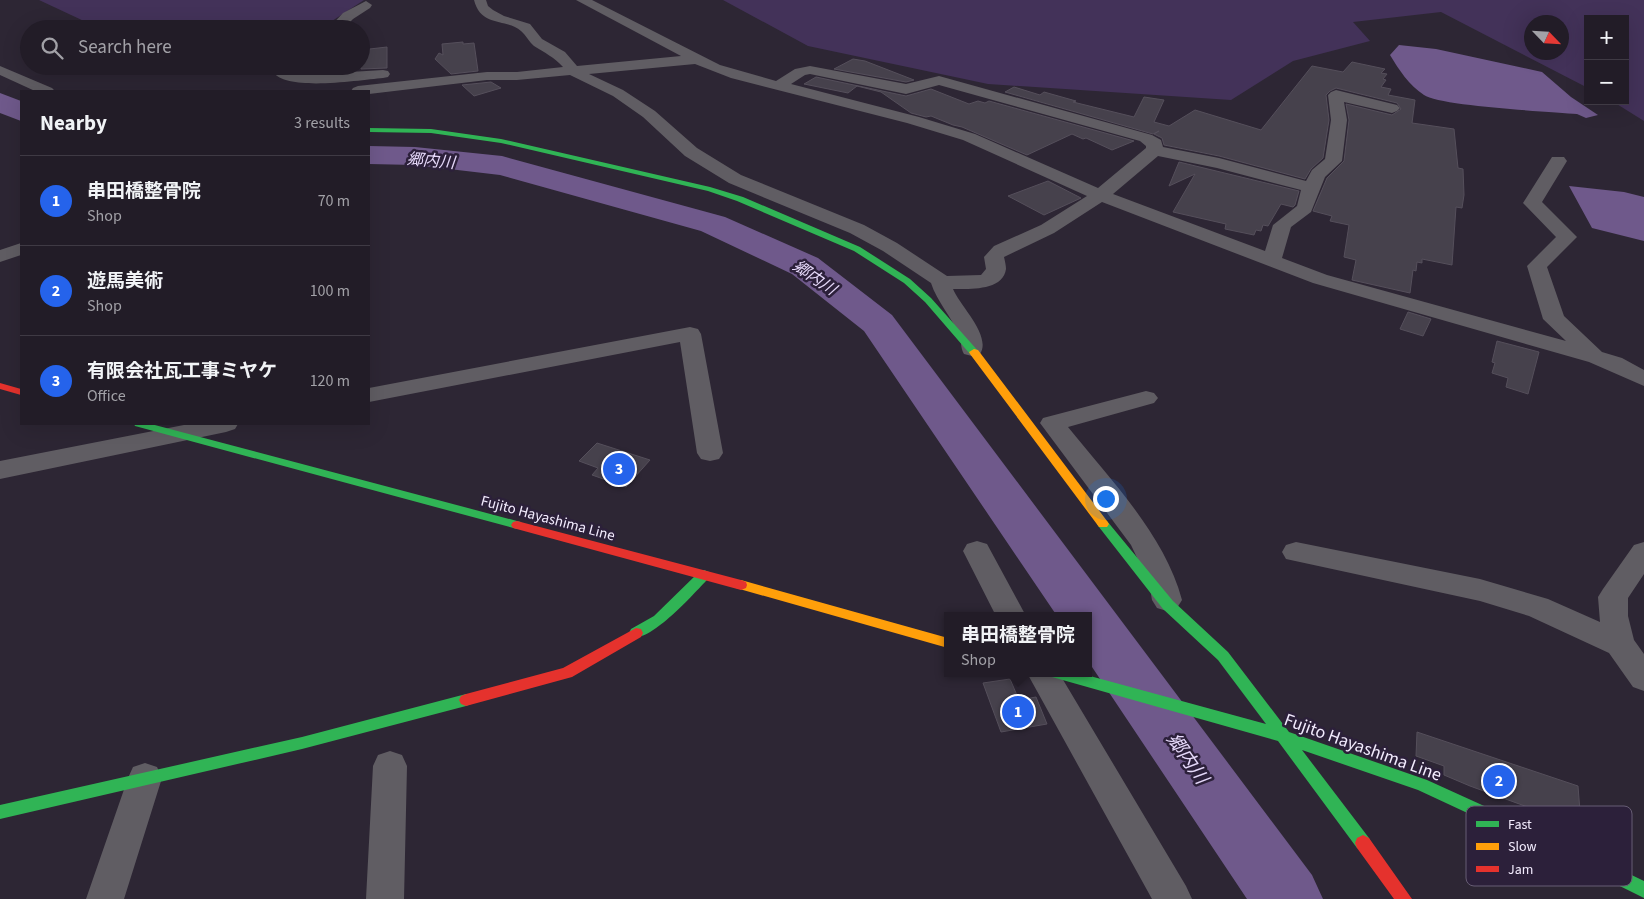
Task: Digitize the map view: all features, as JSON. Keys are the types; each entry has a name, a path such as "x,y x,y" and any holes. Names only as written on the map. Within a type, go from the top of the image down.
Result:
{"street":[{"path":"480,0 482,7 488,13 499,19 525,27 537,42 560,55 573,71 590,81 618,92 649,114 691,152 735,179 857,229 907,258 941,282 975,283 986,281 993,276 996,270 994,257 998,252 1024,242 1052,227 1124,178 1154,150 1155,144 1146,138 939,80 906,89 866,108"},
{"path":"582,0 698,59 736,75 866,108 969,137 1099,195 1320,279 1597,357 1614,363 1644,379"},
{"path":"344,20 366,5"},
{"path":"367,90 487,76 517,76 698,59"},
{"path":"0,70 45,90"},
{"path":"778,86 800,72 810,70 906,89"},
{"path":"285,75 300,79 428,72 430,79"},
{"path":"360,90 372,85 471,74 487,76"},
{"path":"1272,260 1282,225 1305,208 1311,187 1318,174 1333,161 1339,120 1336,96 1392,108"},
{"path":"370,130 431,131 492,140 710,189 740,199 857,249 907,281 928,300 1143,540 1163,583 1168,605 1223,656 1286,738 1404,899"},
{"path":"1154,150 1219,163 1311,187"},
{"path":"1558,161 1532,203 1568,237 1537,266 1554,319 1597,357"},
{"path":"0,256 20,249"},
{"path":"941,282 944,292 971,336 972,349"},
{"path":"370,395 690,334 710,453"},
{"path":"0,386 20,392"},
{"path":"1058,447 1052,423 1146,398"},
{"name":"Fujito Hayashima Line","path":"143,425 704,575 944,642"},
{"path":"0,470 221,425"},
{"path":"977,551 1009,612"},
{"path":"1296,552 1480,590 1538,607 1634,659"},
{"path":"1634,659 1613,616 1613,597 1644,552"},
{"path":"0,812 302,743 567,673 659,620 704,575"},
{"path":"1044,677 1173,899"},
{"name":"Fujito Hayashima Line","path":"1072,677 1264,730 1422,785 1468,806"},
{"path":"385,899 390,766"},
{"path":"105,899 145,778"},
{"name":"Fujito Hayashima Line","path":"1632,884 1644,890"}],"shaded area":[{"path":"39,0 364,0 334,20 82,20"},
{"path":"723,0 1644,0 1644,121 1618,105 1629,105 1629,15 1584,15 1584,86 1534,60 1569,60 1569,15 1524,15 1524,55 1441,12 1353,22 1370,41 1293,61 1231,100 988,84 808,46"},
{"path":"1399,45 1436,49 1542,72 1571,97 1598,115 1586,118 1577,114 1472,105 1434,99 1424,95 1414,87 1397,66 1390,55"},
{"path":"1569,186 1624,192 1644,197 1644,241 1592,228"}],"building":[{"path":"463,42 463,44 474,43 478,71 451,74 435,59 439,53 443,55 442,44"},
{"path":"387,47 387,68 370,69 370,49"},
{"path":"853,59 865,61 914,80 906,82 834,69"},
{"path":"1352,62 1385,69 1381,73 1387,74 1383,79 1386,80 1381,87 1391,89 1388,95 1415,100 1412,123 1454,129 1458,168 1463,169 1464,195 1462,208 1456,207 1452,265 1422,259 1422,263 1417,262 1416,271 1413,270 1410,293 1352,280 1356,260 1344,257 1349,225 1330,221 1332,216 1313,211 1327,178 1344,161 1349,120 1346,104 1392,115 1401,109 1397,103 1336,88 1330,91 1326,95 1329,120 1323,158 1311,169 1305,179 1219,156 1164,145 1162,138 1154,134 1159,131 1153,134 1005,92 1014,87 1040,95 1044,92 1076,101 1073,102 1134,117 1144,97 1164,100 1154,122 1169,126 1195,110 1261,130 1312,66 1343,72"},
{"path":"816,77 906,96 931,89 969,104 978,101 985,103 989,101 1134,141 1112,150 1072,134 1027,155 962,127 931,116 926,117 911,113 881,92 857,86 848,93 804,84"},
{"path":"491,82 501,88 474,96 462,85"},
{"path":"1179,162 1299,191 1295,205 1293,207 1281,204 1268,226 1263,225 1261,231 1256,230 1254,235 1225,229 1226,224 1173,212 1195,174 1169,186"},
{"path":"1048,181 1081,198 1044,215 1008,196"},
{"path":"1408,312 1431,319 1423,336 1400,329"},
{"path":"1497,341 1539,352 1528,394 1506,387 1508,378 1492,373 1495,363 1492,362"},
{"path":"597,443 650,460 626,487 592,475 598,468 579,461"},
{"path":"1010,679 1019,700 1036,697 1047,724 1001,732 983,683"},
{"path":"1417,732 1578,786 1580,806 1525,806 1444,775 1444,766 1416,756"}],"waterway":[{"name":"郷内川","path":"0,102 20,112"},
{"name":"郷内川","path":"370,155 415,156 502,166 713,224 805,266 878,323 1084,612"},
{"name":"郷内川","path":"1092,623 1288,899"}],"traffic: fast":[{"path":"370,130 431,131 501,141 710,189 740,199 857,249 907,281 928,300 974,352"},
{"path":"143,425 517,525"},
{"path":"1103,524 1168,605 1223,656 1363,843"},
{"path":"636,633 659,620 704,575"},
{"path":"1072,677 1264,730 1422,785 1468,806"},
{"path":"0,812 302,743 466,700"},
{"path":"1632,884 1644,890"}],"traffic: slow":[{"path":"974,352 1103,524"},
{"path":"741,585 944,642"}],"traffic: jam":[{"path":"0,386 20,392"},
{"path":"517,525 741,585"},
{"path":"466,700 567,673 636,633"},
{"path":"1363,843 1404,899"}],"place":[{"name":"有限会社瓦工事ミヤケ","path":"619,469"},
{"name":"串田橋整骨院","path":"1018,712"},
{"name":"遊馬美術","path":"1499,781"}]}
